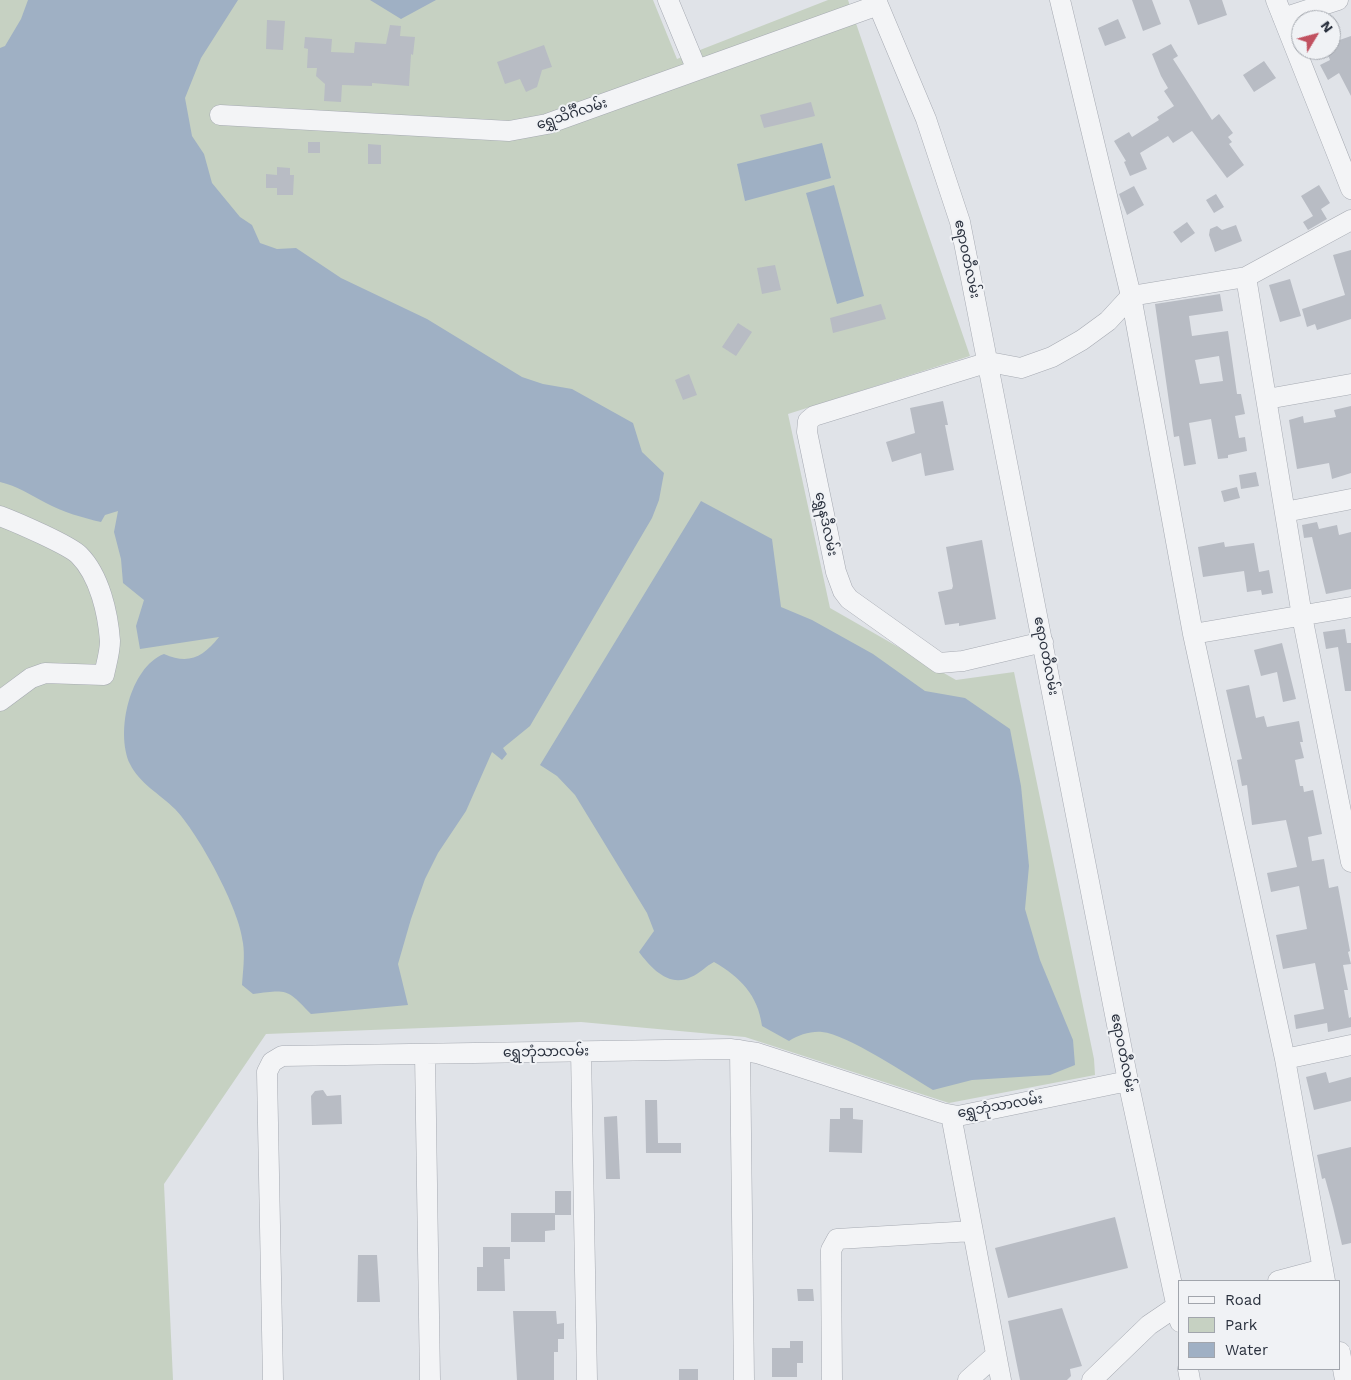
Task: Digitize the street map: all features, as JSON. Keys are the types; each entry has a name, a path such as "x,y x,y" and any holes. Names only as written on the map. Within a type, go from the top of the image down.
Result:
{"street":[{"path":"668,0 697,70"},
{"path":"1060,0 1131,296 1193,634 1285,1059 1324,1275 1286,1280"},
{"path":"1338,0 1280,9 1351,189"},
{"name":"ရွှေသိင်္ဂီလမ်း","path":"220,115 509,131 547,124 877,2"},
{"name":"ဧရာဝတီလမ်း","path":"877,2 926,119 960,222 1044,642 1128,1081 1178,1306"},
{"path":"989,362 1021,368 1052,357 1082,340 1108,320 1131,296 1246,277 1351,220"},
{"path":"1246,277 1302,616 1351,862"},
{"name":"ရွှေနဒီလမ်း","path":"989,362 814,416 808,421 807,432 836,572 843,591 850,599 939,663 963,661 1044,642"},
{"path":"1266,399 1351,384"},
{"path":"1285,512 1351,499"},
{"path":"0,516 17,522 79,555 91,572 104,604 110,643 104,675 45,673 31,678 0,701"},
{"path":"1193,634 1351,607"},
{"path":"1285,1059 1351,1045"},
{"path":"740,1050 744,1380"},
{"name":"ရွှေဘုံသာလမ်း","path":"273,1380 269,1067 282,1056 740,1050 757,1053 951,1115 967,1115 1128,1081"},
{"path":"581,1051 587,1380"},
{"path":"425,1054 430,1380"},
{"path":"951,1115 1001,1380"},
{"path":"832,1380 831,1250 838,1239 973,1231"},
{"path":"1092,1380 1149,1325 1178,1310"},
{"path":"968,1380 996,1355"},
{"path":"1341,1358 1345,1380"}],"green space":[{"path":"0,0 653,0 677,59 828,0 848,0 970,356 788,414 830,608 956,680 1014,672 1094,1059 1095,1075 949,1103 745,1037 581,1022 266,1034 164,1184 173,1380 0,1380"}],"water":[{"path":"28,0 238,0 201,58 185,98 192,136 204,154 212,183 240,217 252,225 260,243 277,249 296,248 341,278 427,319 522,377 543,384 572,389 633,423 642,452 664,473 659,500 652,518 530,726 503,748 507,754 502,760 492,752 466,811 438,853 425,879 398,964 408,1005 311,1014 291,995 280,992 253,994 242,985 243,943 240,928 226,892 206,853 184,820 175,809 134,771 126,751 124,735 125,719 134,686 142,672 152,661 164,654 181,659 195,657 207,650 219,637 140,649 136,626 144,600 123,583 121,559 114,532 118,511 105,515 101,522 59,509 18,488 0,482 0,48 5,46 21,19"},
{"path":"370,0 436,0 401,19"},
{"path":"822,143 831,178 745,201 737,164"},
{"path":"834,185 864,296 837,304 806,193"},
{"path":"701,501 772,539 781,607 812,620 873,654 925,691 965,698 1010,729 1021,786 1029,866 1025,909 1040,960 1073,1040 1075,1065 1050,1075 972,1080 933,1090 862,1048 833,1034 813,1032 800,1035 789,1041 762,1026 756,1005 746,988 732,974 714,962 694,976 683,980 675,980 661,975 639,952 654,931 647,913 575,795 557,776 540,765"}],"building":[{"path":"1132,0 1152,0 1161,24 1143,31"},
{"path":"1189,0 1222,0 1227,15 1198,25"},
{"path":"1118,19 1126,38 1105,46 1098,28"},
{"path":"267,20 285,21 283,50 266,49"},
{"path":"390,25 401,26 400,36 415,37 413,55 411,54 409,86 372,83 372,86 342,85 341,102 324,101 325,84 316,76 317,68 307,68 308,49 304,48 305,37 332,39 331,52 354,53 355,42 386,44"},
{"path":"1351,36 1351,96 1339,73 1328,80 1320,65 1330,60 1341,60 1341,40"},
{"path":"1171,44 1178,56 1173,59 1212,120 1219,114 1233,133 1228,137 1232,142 1229,144 1244,165 1227,178 1192,131 1173,143 1168,136 1140,153 1147,169 1130,176 1124,162 1126,161 1114,141 1129,132 1132,137 1159,120 1157,117 1174,106 1164,91 1168,88 1152,54"},
{"path":"544,45 552,67 542,70 537,87 526,92 520,79 505,84 497,62"},
{"path":"1264,61 1276,78 1254,92 1243,75"},
{"path":"811,102 815,116 764,128 760,115"},
{"path":"308,142 320,142 320,153 308,153"},
{"path":"368,144 381,145 381,164 368,164"},
{"path":"277,167 290,168 290,175 294,175 293,195 277,195 277,188 266,188 266,174 277,175"},
{"path":"1319,185 1330,203 1321,209 1327,219 1308,230 1303,222 1313,216 1301,196"},
{"path":"1134,186 1144,205 1127,215 1119,194"},
{"path":"1216,194 1224,207 1214,213 1206,200"},
{"path":"1187,222 1195,233 1181,243 1173,232"},
{"path":"1236,225 1242,241 1215,252 1209,235 1210,229 1217,226 1222,230"},
{"path":"1351,250 1351,319 1317,330 1315,324 1307,327 1302,309 1345,295 1333,255"},
{"path":"775,265 781,290 762,294 757,268"},
{"path":"1290,279 1301,316 1280,322 1269,285"},
{"path":"1220,294 1223,311 1189,316 1192,336 1228,331 1237,394 1241,394 1245,414 1235,416 1239,438 1245,437 1247,451 1228,455 1228,458 1218,459 1211,419 1189,423 1196,464 1184,466 1179,436 1174,437 1155,304","holes":["1219,356 1223,381 1200,384 1195,360"]},
{"path":"881,304 886,319 833,333 830,318"},
{"path":"738,323 752,332 736,356 722,347"},
{"path":"689,374 697,395 683,400 675,380"},
{"path":"943,401 948,425 945,425 954,470 925,476 921,453 892,462 886,442 915,433 910,408"},
{"path":"1351,406 1351,473 1332,479 1329,463 1297,469 1289,420 1303,416 1304,423 1336,417 1334,410"},
{"path":"1256,472 1259,486 1241,489 1239,475"},
{"path":"1237,487 1240,498 1224,502 1221,491"},
{"path":"1317,522 1319,529 1337,525 1339,535 1351,532 1351,589 1326,594 1312,537 1304,538 1302,525"},
{"path":"982,540 996,619 959,626 959,623 945,625 938,592 952,589 953,586 946,547"},
{"path":"1224,542 1225,547 1254,543 1259,572 1269,570 1273,593 1262,595 1261,590 1247,592 1244,571 1203,577 1198,547"},
{"path":"1345,629 1347,643 1351,643 1351,691 1345,691 1338,647 1326,649 1323,632"},
{"path":"1282,643 1296,699 1283,702 1277,672 1261,676 1254,650"},
{"path":"1249,685 1256,718 1264,716 1267,727 1299,721 1303,742 1300,742 1304,758 1295,760 1300,786 1303,786 1304,792 1313,790 1322,834 1308,837 1312,861 1324,859 1329,888 1338,886 1350,951 1348,952 1351,964 1343,965 1348,990 1344,990 1349,1018 1351,1017 1351,1027 1328,1032 1327,1023 1296,1029 1294,1015 1324,1009 1315,963 1283,969 1276,935 1307,929 1299,886 1271,892 1267,873 1297,867 1286,820 1252,825 1247,785 1242,786 1237,760 1242,759 1226,690"},
{"path":"1326,1072 1329,1083 1351,1077 1351,1101 1314,1110 1306,1077"},
{"path":"323,1090 327,1096 341,1095 342,1124 312,1125 311,1096 315,1091"},
{"path":"645,1100 657,1100 658,1143 681,1143 681,1153 646,1153"},
{"path":"840,1108 853,1108 853,1119 863,1120 862,1153 829,1152 830,1119 840,1119"},
{"path":"617,1116 620,1179 606,1179 604,1117"},
{"path":"1351,1147 1351,1243 1342,1245 1325,1178 1322,1179 1317,1155"},
{"path":"555,1191 571,1191 571,1215 555,1215"},
{"path":"511,1213 555,1213 555,1230 545,1231 545,1242 511,1242"},
{"path":"1115,1217 1128,1268 1008,1298 995,1248"},
{"path":"483,1247 510,1247 510,1259 504,1259 505,1291 477,1291 477,1267 483,1267"},
{"path":"358,1255 377,1255 380,1302 357,1302"},
{"path":"797,1289 813,1289 814,1301 798,1301"},
{"path":"1062,1308 1082,1366 1070,1369 1071,1376 1067,1380 1020,1380 1008,1321"},
{"path":"513,1311 556,1311 557,1324 564,1323 564,1339 558,1339 558,1352 554,1352 554,1380 517,1380"},
{"path":"790,1341 803,1341 803,1363 797,1363 797,1377 772,1377 772,1348 790,1348"},
{"path":"679,1369 698,1369 698,1380 679,1380"}]}
